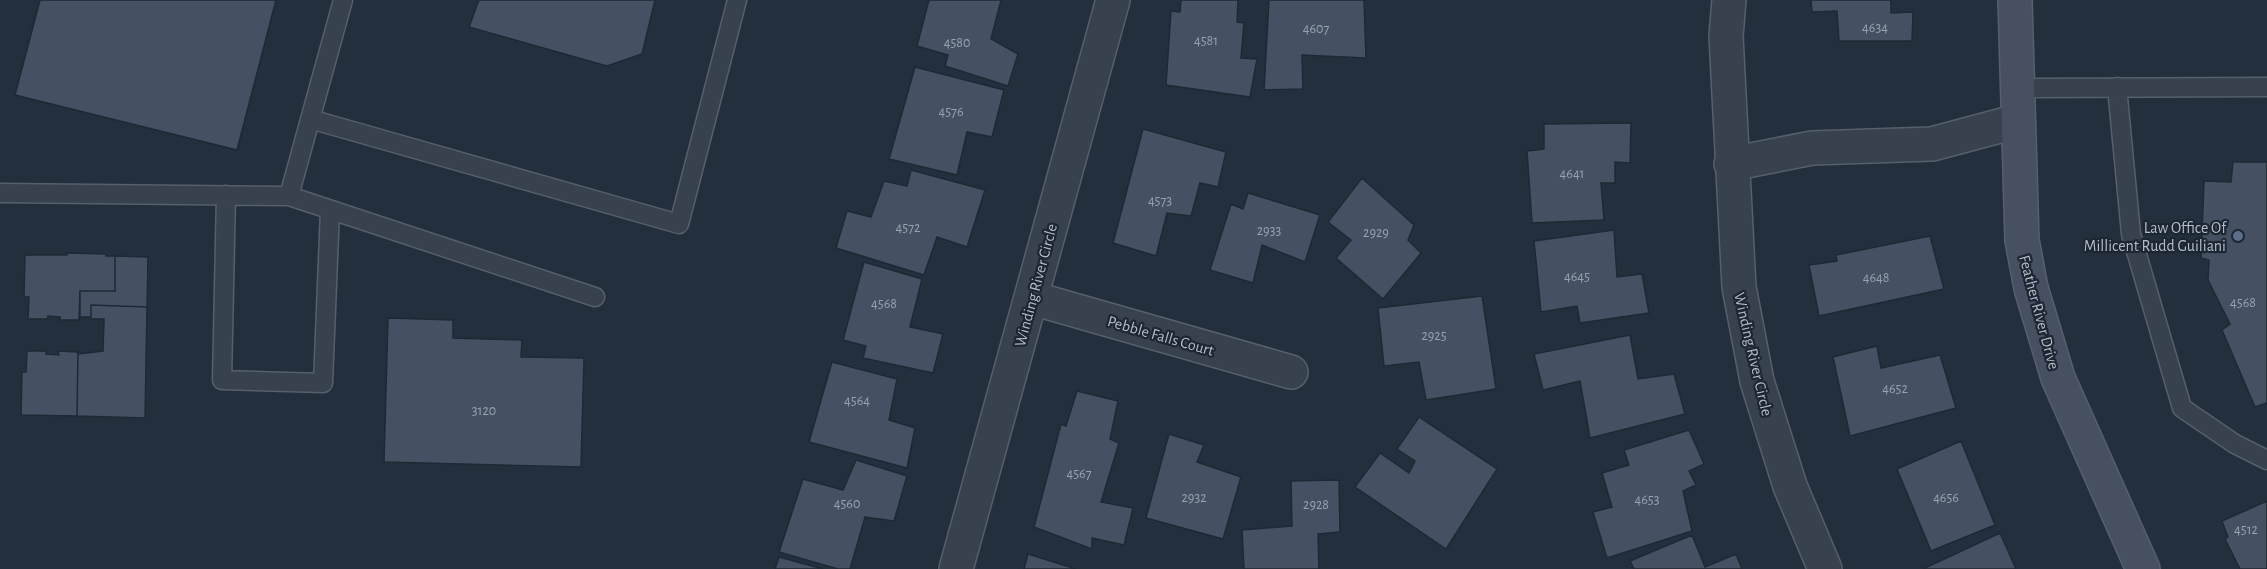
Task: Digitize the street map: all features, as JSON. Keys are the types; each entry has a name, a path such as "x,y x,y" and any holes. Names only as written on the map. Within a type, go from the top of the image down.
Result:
{"street":[{"name":"Winding River Circle","path":"956,569 1113,0"},
{"name":"Winding River Circle","path":"1729,0 1726,36 1739,287 1757,381 1790,486 1825,569"},
{"name":"Feather River Drive","path":"2015,0 2022,240 2043,333 2058,378 2143,569"},
{"path":"1731,164 1812,148 1932,144 2018,121"},
{"name":"Pebble Falls Court","path":"1032,298 1291,372"}],"lane":[{"path":"289,196 344,0"},
{"path":"310,119 680,224 737,0"},
{"path":"2117,87 2131,234 2182,408 2235,444 2267,460"},
{"path":"2017,88 2267,87"},
{"path":"0,193 289,196 595,297"},
{"path":"226,195 222,380 322,384 330,210"}],"building":[{"path":"40,0 276,0 237,150 15,95"},
{"path":"479,0 655,0 642,54 607,66 469,27"},
{"path":"929,0 1001,0 991,39 1018,54 1008,86 945,66 948,55 917,46"},
{"path":"1181,0 1238,0 1237,22 1244,23 1241,58 1257,59 1250,97 1166,85 1171,11 1180,12"},
{"path":"1269,0 1364,0 1366,58 1302,55 1303,89 1264,90"},
{"path":"1811,0 1891,0 1891,13 1913,12 1912,41 1839,41 1837,11 1812,12"},
{"path":"915,67 1004,90 992,137 967,132 957,175 889,159"},
{"path":"1631,123 1630,163 1615,162 1615,183 1601,183 1604,220 1532,223 1527,151 1544,149 1544,124"},
{"path":"1143,129 1226,152 1218,187 1200,183 1191,216 1167,213 1156,256 1113,243"},
{"path":"2233,162 2267,162 2267,403 2255,407 2222,330 2230,324 2208,280 2209,260 2201,258 2204,181 2231,182"},
{"path":"911,170 985,190 967,247 937,237 924,275 836,248 847,211 871,217 884,181 907,186"},
{"path":"1362,178 1414,225 1408,240 1421,253 1383,299 1336,258 1351,240 1328,222"},
{"path":"1248,193 1320,215 1305,262 1262,245 1253,283 1210,270 1231,204 1243,209"},
{"path":"1614,230 1617,277 1642,274 1649,313 1580,323 1577,306 1541,312 1534,241"},
{"path":"1930,236 1944,289 1819,316 1809,265 1837,261 1836,255"},
{"path":"67,253 115,256 115,291 80,291 79,320 60,320 60,317 48,316 47,319 28,319 29,297 24,297 25,255 67,255"},
{"path":"115,256 148,257 147,307 91,305 91,317 80,317 80,291 115,291"},
{"path":"864,262 922,279 910,327 943,334 933,373 863,358 866,346 843,340"},
{"path":"1482,296 1496,389 1426,400 1419,362 1384,366 1378,308"},
{"path":"91,305 147,307 145,418 77,416 78,354 103,351 104,319 91,319"},
{"path":"388,318 453,320 453,338 522,340 521,357 584,358 581,467 384,462"},
{"path":"1630,335 1638,379 1674,374 1685,414 1590,438 1580,381 1543,390 1534,354"},
{"path":"1877,346 1881,368 1940,355 1956,408 1850,436 1833,357"},
{"path":"27,351 46,351 46,354 59,355 58,351 78,352 77,416 21,415 22,372 26,372"},
{"path":"832,362 897,379 889,420 915,428 907,468 809,442"},
{"path":"1077,391 1118,401 1110,439 1119,443 1101,502 1133,508 1124,545 1092,538 1092,549 1034,527 1061,424 1066,426"},
{"path":"1419,417 1497,469 1446,549 1355,487 1380,453 1409,473 1415,461 1397,449"},
{"path":"1689,430 1704,464 1689,471 1696,485 1683,491 1692,531 1607,558 1593,512 1612,507 1602,473 1629,465 1624,450"},
{"path":"1169,434 1204,445 1197,462 1241,477 1223,539 1146,518"},
{"path":"1961,441 1995,525 1931,551 1897,469"},
{"path":"856,460 907,476 894,521 865,517 850,569 838,569 779,552 803,479 843,490"},
{"path":"1339,480 1340,532 1318,534 1319,569 1244,569 1242,530 1292,526 1291,481"},
{"path":"2267,501 2267,569 2240,569 2225,539 2228,537 2222,521"},
{"path":"2000,533 2016,569 1923,569"},
{"path":"1692,535 1705,567 1736,554 1742,569 1634,569 1630,561"},
{"path":"1028,554 1076,569 1024,569"},
{"path":"779,557 823,569 775,569"}],"place":[{"name":"Law Office Of Millicent Rudd Guiliani","path":"2238,236"}]}
